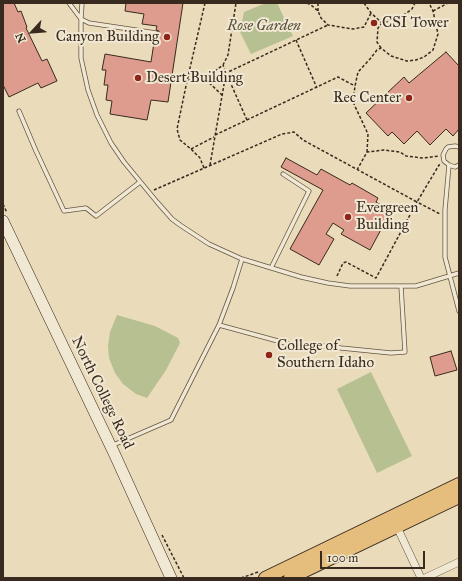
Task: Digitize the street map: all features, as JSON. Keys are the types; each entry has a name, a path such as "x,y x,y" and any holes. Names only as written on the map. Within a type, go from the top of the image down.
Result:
{"main road":[{"path":"265,578 459,484"},
{"path":"290,578 459,497"}],"street":[{"name":"North College Road","path":"3,221 171,578"},
{"path":"397,527 420,578"},
{"path":"425,578 459,562"}],"lane":[{"path":"69,3 81,20 89,23 156,33"},
{"path":"82,3 81,58 88,90 97,115 111,143 124,162 148,192 172,219 180,225 209,244 242,259 301,277 350,286 416,286 459,273"},
{"path":"19,111 64,211 86,208 96,216 140,182"},
{"path":"459,147 448,147 443,155 443,158 447,164 454,167 459,165"},
{"path":"447,164 445,257 459,311"},
{"path":"271,268 309,191 283,174"},
{"path":"110,446 171,420 219,325 242,259"},
{"path":"219,325 300,347 330,346 391,353 405,352 401,286"}],"path":[{"path":"204,168 200,158 180,140 177,129 205,3"},
{"path":"187,81 212,73 223,65 228,54 236,3"},
{"path":"307,3 318,11"},
{"path":"318,3 318,11 321,18 328,25"},
{"path":"364,3 371,13 382,23"},
{"path":"415,3 412,9 400,18 382,23 378,28 377,42 381,48 391,56 407,61 416,60 433,50 438,34 433,11 429,3"},
{"path":"433,11 448,3"},
{"path":"226,73 328,25 353,29 364,27 371,13"},
{"path":"296,40 317,88"},
{"path":"356,170 367,152 368,134 353,102 355,86 358,72 377,50 381,48"},
{"path":"223,65 247,120"},
{"path":"210,165 226,73"},
{"path":"202,76 222,95"},
{"path":"191,149 247,120 338,77 355,86"},
{"path":"148,192 282,134 294,132 303,140 356,170 445,217"},
{"path":"367,152 384,150 395,151 406,156 423,158 443,155"},
{"path":"337,276 343,263 346,262 376,278 439,165 447,164"}],"green space":[{"name":"Rose Garden","path":"266,3 277,3 293,36 251,54 240,32 244,12"},
{"path":"117,315 155,326 178,338 180,343 166,370 147,398 136,394 123,384 115,373 109,358 108,346 110,332"},
{"path":"371,372 412,456 377,473 337,389"}],"building":[{"path":"14,3 18,12 21,11 27,27 26,28 42,61 47,59 57,81 41,88 38,83 9,97 3,85 3,4"},
{"name":"Desert Building","path":"126,3 183,3 168,102 151,100 147,120 110,114 112,101 106,100 108,85 104,85 106,70 102,70 105,54 151,62 155,36 158,36 159,34 159,31 156,30 157,26 142,24 144,14 125,11"},
{"name":"Rec Center","path":"446,52 459,66 459,129 453,136 446,129 430,145 417,131 404,144 392,132 388,136 366,113 404,77 409,83"},
{"name":"Evergreen Building","path":"286,158 317,175 321,169 350,185 352,183 378,198 376,202 391,211 370,250 341,234 344,230 333,223 326,234 334,239 319,265 290,249 323,190 281,167"},
{"path":"451,351 457,370 435,376 430,357"}],"place":[{"name":"CSI Tower","path":"374,23"},
{"name":"Canyon Building","path":"167,37"},
{"name":"Desert Building","path":"138,78"},
{"name":"Rec Center","path":"409,98"},
{"name":"Evergreen Building","path":"348,217"},
{"name":"College of Southern Idaho","path":"269,355"}]}
